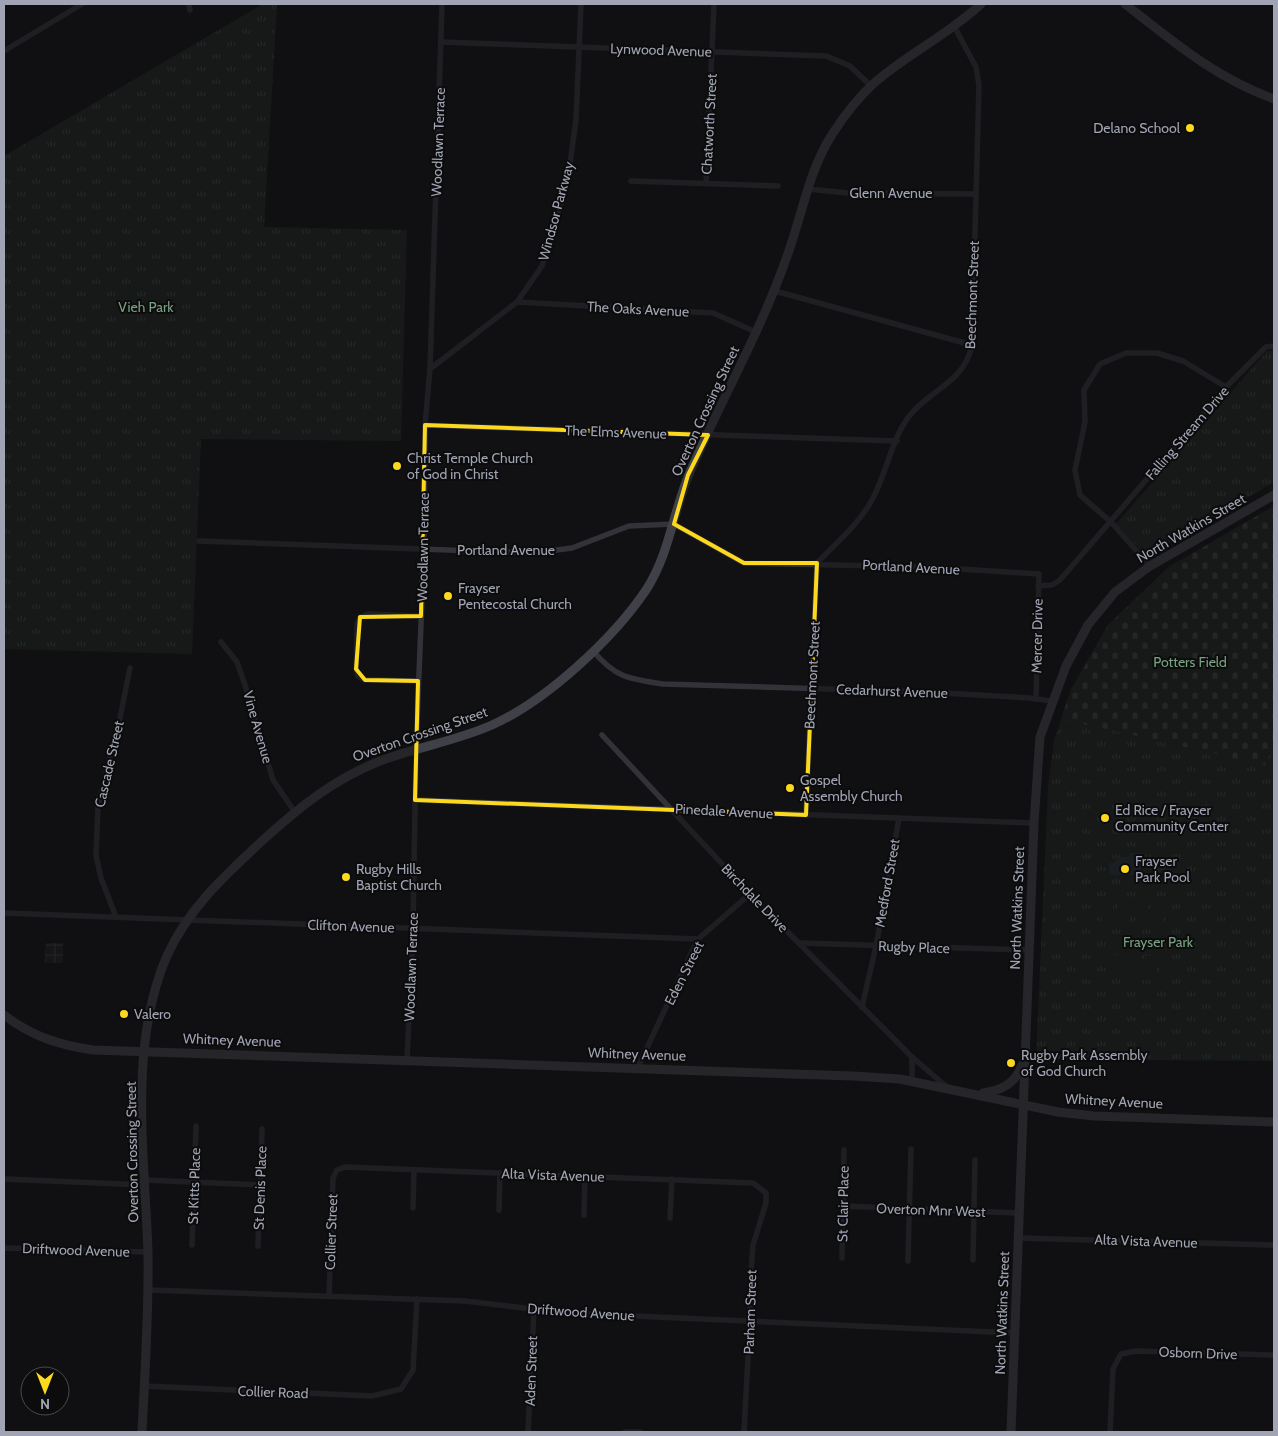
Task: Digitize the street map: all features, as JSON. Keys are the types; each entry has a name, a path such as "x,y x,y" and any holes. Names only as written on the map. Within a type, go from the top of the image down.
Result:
{"main road":[{"name":"Overton Crossing Street","path":"142,1432 148,1290 142,1113 146,1051 150,1009 157,981 176,936 205,895 220,880 294,812 321,791 347,775 416,748 462,736 506,718 546,692 593,651 619,624 646,590 658,569 674,524 688,475 775,291 794,238 807,189 827,142 871,86 954,26 981,4"},
{"path":"1125,4 1218,75 1245,89 1274,100"},
{"name":"North Watkins Street","path":"1011,1432 1034,823 1040,737 1066,666 1088,625 1115,592 1150,566 1274,495"},
{"name":"Whitney Avenue","path":"4,1015 25,1030 48,1040 72,1047 852,1076 912,1081 1023,1104 1094,1116 1274,1122"},
{"path":"976,1094 995,1091 1012,1083 1019,1075 1025,1058"}],"street":[{"path":"4,51 82,4"},
{"name":"Woodlawn Terrace","path":"407,1060 413,928 418,681 424,549 425,426 430,369 442,4"},
{"name":"Windsor Parkway","path":"430,369 517,302 542,266 568,178 576,120 581,4"},
{"name":"Chatworth Street","path":"706,183 714,4"},
{"name":"Beechmont Street","path":"806,815 817,564 864,513 873,498 907,420 916,409 963,370 969,358 972,345 979,85 976,67 954,26"},
{"name":"Lynwood Avenue","path":"441,42 826,56 850,66 871,86"},
{"path":"631,181 778,186"},
{"name":"Glenn Avenue","path":"807,189 848,193 976,194"},
{"path":"775,291 972,345"},
{"name":"The Oaks Avenue","path":"517,302 713,313 756,332"},
{"name":"Falling Stream Drive","path":"1038,586 1052,586 1060,580 1226,387 1266,347 1274,346"},
{"path":"1150,566 1111,522 1080,495 1075,470 1084,422 1084,390 1100,364 1126,352 1157,353 1183,361 1226,387"},
{"name":"The Elms Avenue","path":"425,426 897,441"},
{"name":"Portland Avenue","path":"199,541 556,552 572,548 629,526 674,524 744,563 928,567 1038,574"},
{"name":"Mercer Drive","path":"1036,699 1038,574"},
{"path":"418,681 364,680 358,676 356,669 358,624 360,617 368,614 421,616"},
{"name":"Vine Avenue","path":"221,642 237,662 246,685 273,780 294,812"},
{"name":"Cedarhurst Avenue","path":"593,651 606,667 621,676 663,684 926,692 1052,701"},
{"name":"Cascade Street","path":"116,917 101,878 96,855 98,805 119,724 130,668"},
{"name":"Birchdale Drive","path":"602,735 672,808 750,894 912,1057 948,1088"},
{"name":"Pinedale Avenue","path":"415,800 672,808 1034,823"},
{"name":"Medford Street","path":"862,1007 876,946 899,818"},
{"name":"Eden Street","path":"638,1067 698,939 750,894"},
{"name":"Clifton Avenue","path":"4,913 698,939"},
{"name":"Rugby Place","path":"799,943 1030,950"},
{"path":"912,1057 912,1081"},
{"name":"St Kitts Place","path":"192,1245 196,1126"},
{"name":"St Denis Place","path":"258,1246 262,1129"},
{"path":"908,1261 911,1149"},
{"name":"St Clair Place","path":"842,1258 844,1150"},
{"path":"973,1260 975,1160"},
{"name":"Alta Vista Avenue","path":"337,1170 345,1167 753,1182 766,1193"},
{"name":"Collier Street","path":"329,1296 333,1178 337,1170"},
{"path":"413,1208 414,1170"},
{"path":"499,1210 500,1173"},
{"path":"584,1215 585,1176"},
{"path":"4,1179 194,1182 260,1186"},
{"path":"670,1218 672,1179"},
{"name":"Parham Street","path":"744,1432 753,1245 766,1203 766,1193"},
{"name":"Overton Mnr West","path":"843,1206 1019,1213"},
{"name":"Alta Vista Avenue","path":"1018,1238 1274,1245"},
{"name":"Driftwood Avenue","path":"4,1248 148,1252"},
{"name":"Driftwood Avenue","path":"148,1290 465,1301 566,1314 1015,1333"},
{"name":"Collier Road","path":"144,1386 372,1396 401,1389 412,1370 417,1299"},
{"name":"Aden Street","path":"528,1432 534,1309"},
{"name":"Osborn Drive","path":"1110,1432 1113,1369 1121,1354 1136,1351 1274,1355"},
{"path":"625,1432 640,1432"}],"highlighted area":[{"path":"425,425 708,435 688,475 674,524 744,563 817,563 806,815 415,800 418,681 365,680 356,669 360,617 421,616"}],"shaded area":[{"name":"Frayser Park Pool","path":"1129,853 1142,853 1141,875 1109,875 1109,863 1115,863 1117,857 1129,857"},
{"path":"46,943 63,943 63,963 45,963"}],"green space":[{"name":"Vieh Park","path":"263,4 277,4 264,227 407,230 401,441 201,439 192,654 4,649 4,156"},
{"path":"1267,351 1274,351 1274,482 1146,556 1116,524"},
{"name":"Frayser Park","path":"1274,506 1274,1061 1036,1059 1048,788 1054,740 1071,690 1108,625 1169,567"},
{"name":"Potters Field","path":"1274,506 1274,742 1265,765 1061,719 1071,690 1108,625 1169,567"},
{"path":"1102,903 1113,903 1113,928 1101,928"},
{"path":"1117,903 1129,903 1129,928 1117,928"},
{"path":"1136,904 1148,904 1148,929 1136,929"},
{"path":"1152,904 1164,904 1163,929 1152,929"},
{"path":"1111,955 1123,955 1122,979 1111,979"},
{"path":"1127,955 1138,955 1138,979 1126,979"},
{"path":"1145,956 1156,956 1156,981 1144,980"},
{"path":"1160,956 1172,956 1171,981 1160,980"}],"place":[{"name":"Delano School","path":"1190,128"},
{"name":"Christ Temple Church of God in Christ","path":"397,466"},
{"name":"Frayser Pentecostal Church","path":"448,596"},
{"name":"Gospel Assembly Church","path":"790,788"},
{"name":"Ed Rice / Frayser Community Center","path":"1105,818"},
{"name":"Frayser Park Pool","path":"1125,869"},
{"name":"Rugby Hills Baptist Church","path":"346,877"},
{"name":"Valero","path":"124,1014"},
{"name":"Rugby Park Assembly of God Church","path":"1011,1063"}]}
